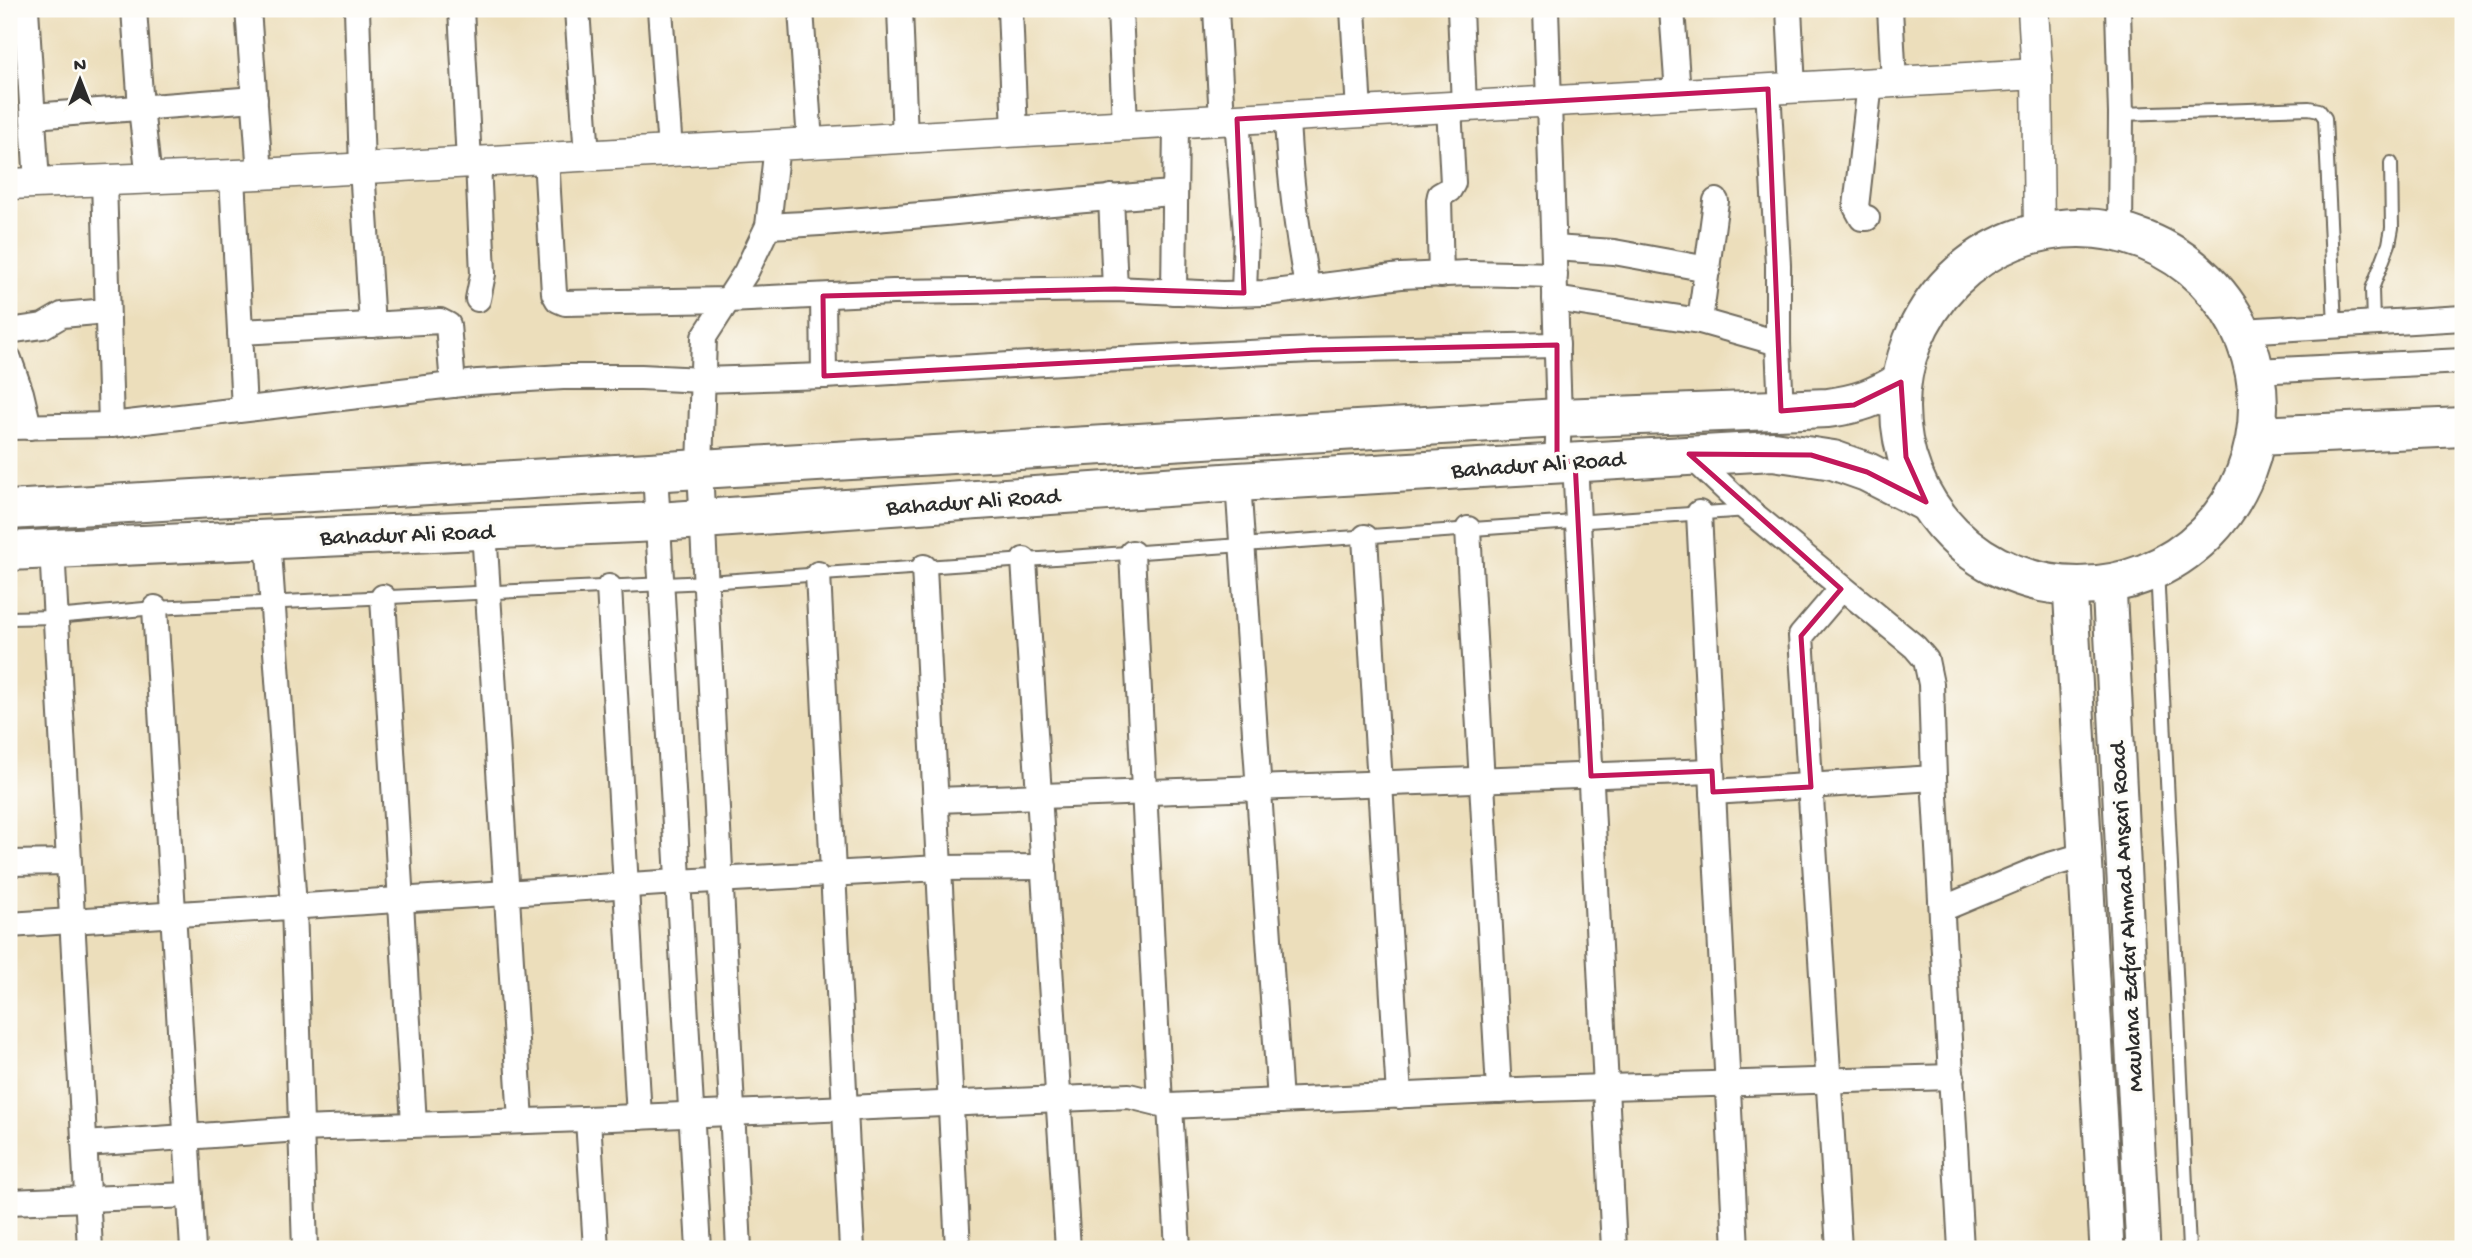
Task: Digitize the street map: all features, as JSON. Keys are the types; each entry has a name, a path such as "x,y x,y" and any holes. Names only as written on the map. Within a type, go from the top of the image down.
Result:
{"main road":[{"path":"2066,229 2120,233 2146,241 2170,253 2192,268 2212,287 2228,308 2242,331 2255,372 2258,393 2256,436 2242,484 2223,515 2198,542 2157,568 2134,578 2109,584 2070,586 2045,583 1999,568 1958,540 1926,502 1906,457 1899,407 1901,382 1914,336 1925,315 1947,286 1973,262 1994,250 2039,233 2066,229"},
{"name":"Bahadur Ali Road","path":"9,510 1559,418 1781,411 1854,405 1878,397 1901,382"},
{"path":"2256,436 2463,427"},
{"name":"Bahadur Ali Road","path":"9,551 658,522 1566,461 1773,451 1811,455 1867,472 1926,502"},
{"name":"Maulana Zafar Ahmad Ansari Road","path":"2109,584 2143,1249"},
{"name":"Maulana Zafar Ahmad Ansari Road","path":"2070,586 2107,1249"}],"street":[{"path":"26,9 33,116 23,183 246,175 2037,74"},
{"path":"134,9 149,179"},
{"path":"244,409 240,332 246,175 255,99 248,9"},
{"path":"356,9 372,324"},
{"path":"461,9 483,274 478,299"},
{"path":"577,9 587,156"},
{"path":"660,9 670,151"},
{"path":"801,9 810,143"},
{"path":"900,9 905,138"},
{"path":"1010,9 1015,132"},
{"path":"1120,9 1125,125"},
{"path":"1216,9 1246,233 1244,293"},
{"path":"1353,9 1359,112"},
{"path":"1441,275 1438,200 1440,195 1450,190 1453,183 1460,9"},
{"path":"1546,9 1559,418 1578,522 1614,1249"},
{"path":"1672,9 1678,94"},
{"path":"1781,411 1778,265 1781,89 1788,9"},
{"path":"1867,218 1858,214 1856,207 1882,83 1890,9"},
{"path":"2033,9 2037,74 2039,233"},
{"path":"2118,9 2120,233"},
{"path":"33,116 255,99"},
{"path":"1287,117 1294,218 1307,287"},
{"path":"1174,292 1176,122"},
{"path":"739,1249 700,469 702,380 704,337 746,272 768,226 777,145"},
{"path":"546,158 554,293 558,300 565,303 728,300 893,292 1115,289 1244,293 1401,276 1441,275 1555,287 1700,321 1778,343"},
{"path":"104,180 111,425"},
{"path":"768,226 865,221 1174,193"},
{"path":"1111,197 1115,289"},
{"path":"1700,321 1716,201"},
{"path":"1554,248 1614,252 1708,269"},
{"path":"823,296 824,376"},
{"path":"9,331 43,326 62,315 107,311"},
{"path":"2242,331 2463,318"},
{"path":"240,332 444,322 448,325 453,385"},
{"path":"9,359 21,393 19,427 111,425 453,385 563,377 702,380 1285,351 1557,345"},
{"path":"2255,372 2463,361"},
{"path":"1689,454 1748,510 1915,647 1926,660 1931,684 1961,1249"},
{"path":"655,472 699,1249"},
{"path":"1238,482 1280,1101"},
{"path":"1699,513 1736,1249"},
{"path":"1468,529 1499,1091"},
{"path":"484,530 522,1121"},
{"path":"1364,537 1399,1096"},
{"path":"268,538 294,906 305,1249"},
{"path":"52,548 90,1249"},
{"path":"1132,553 1144,792 1165,1105 1178,1249"},
{"path":"1024,560 1068,1249"},
{"path":"924,567 958,1249"},
{"path":"818,574 852,1249"},
{"path":"609,587 639,1117"},
{"path":"1839,1249 1801,636 1841,589"},
{"path":"383,597 414,1125"},
{"path":"155,608 193,1249"},
{"path":"937,800 1591,776 1811,787 1934,778"},
{"path":"1942,909 2043,867 2084,855"},
{"path":"9,863 68,862"},
{"path":"9,925 677,882 940,868 1044,867"},
{"path":"85,1144 300,1129 1129,1096 1165,1105 1606,1087 1952,1077"},
{"path":"588,1119 596,1249"},
{"path":"9,1202 190,1195"}],"lane":[{"path":"2121,114 2309,108 2319,110 2325,118 2335,325"},
{"path":"2373,323 2372,289 2389,244 2392,228 2391,163"},
{"path":"9,618 55,617 155,608 707,582 1748,510"},
{"path":"2157,568 2189,1249"}],"highlighted area":[{"path":"1768,89 1781,411 1854,405 1901,382 1906,457 1926,502 1867,472 1811,455 1689,454 1841,589 1801,636 1811,787 1713,792 1712,771 1591,776 1575,461 1557,462 1557,345 1312,350 824,376 823,296 1115,289 1244,293 1237,119"}]}
